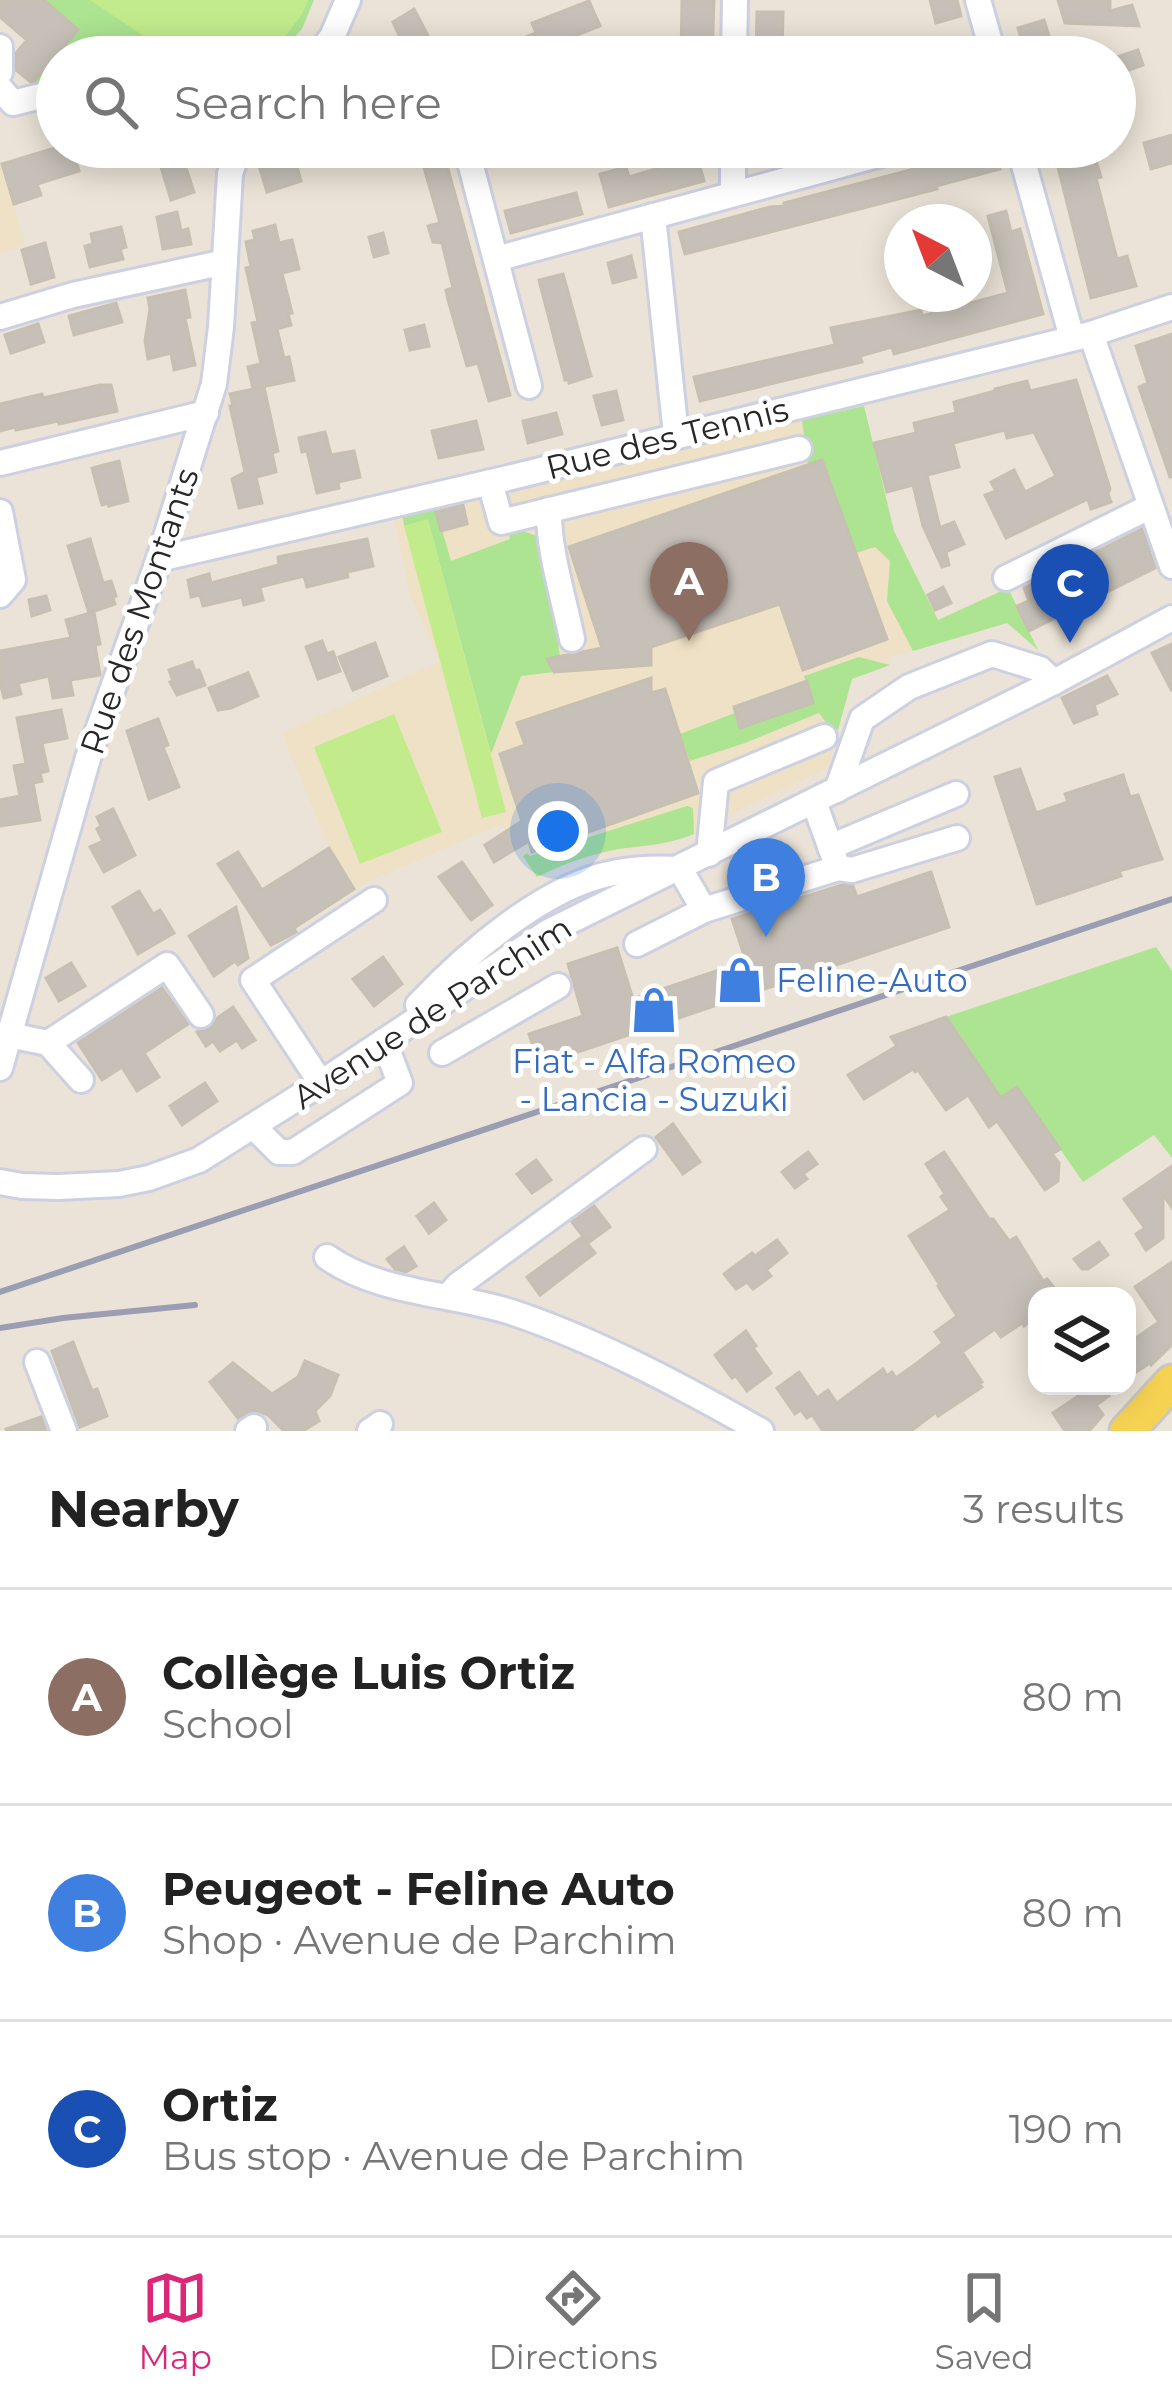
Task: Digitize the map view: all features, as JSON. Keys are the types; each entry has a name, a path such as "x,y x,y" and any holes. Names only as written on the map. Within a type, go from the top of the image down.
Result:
{"main road":[{"path":"1127,1431 1172,1382"}],"street":[{"path":"332,36 348,0"},
{"path":"734,36 735,0"},
{"path":"978,0 988,36"},
{"path":"0,47 0,72"},
{"path":"4,103 36,96"},
{"name":"Rue des Montants","path":"0,1068 9,1035 10,996 206,413 218,358 232,168"},
{"path":"472,168 530,386"},
{"path":"733,168 733,193"},
{"path":"496,259 828,168"},
{"path":"1026,168 1082,336 1172,566"},
{"path":"653,216 676,435"},
{"path":"0,317 225,262"},
{"name":"Rue des Tennis","path":"159,559 1082,336 1172,307"},
{"path":"0,463 206,413"},
{"path":"490,482 501,522 800,449"},
{"path":"1006,578 1151,506"},
{"path":"549,510 548,534 572,639"},
{"path":"0,512 13,580 0,595"},
{"name":"Avenue de Parchim","path":"0,1182 84,1188 148,1178 200,1160 548,932 1054,682 1172,618"},
{"path":"837,790 862,719 909,687 992,654 1040,669 1054,682"},
{"path":"710,854 716,782 824,736"},
{"path":"638,944 704,910 834,858 956,794"},
{"path":"814,802 834,858 852,870 957,838"},
{"path":"253,1126 279,1151 293,1152 400,1083 392,1036 457,967 520,916 560,891 609,873 680,868 704,910"},
{"path":"321,1083 253,980 374,900"},
{"path":"505,961 529,1000"},
{"path":"48,1043 167,964 201,1015"},
{"path":"442,1053 558,986"},
{"path":"9,1035 48,1043 81,1080"},
{"path":"448,1296 644,1149"},
{"path":"327,1257 363,1278 512,1312 703,1398 761,1431"},
{"path":"37,1362 64,1431"}],"shaded area":[{"path":"0,165 25,245 0,254"},
{"path":"864,406 894,531 938,620 1008,588 1038,650 1007,623 888,658 890,665 852,679 828,768 668,844 567,862 537,877 501,824 354,888 329,848 282,733 440,662 411,597 394,519"}],"green space":[{"path":"43,0 314,0 295,36 72,36 77,30"},
{"path":"90,0 308,0 285,36 144,36"},
{"path":"864,406 894,531 938,620 1008,588 1038,650 1007,623 913,651 887,601 890,561 875,547 856,553 822,461 808,465 802,420"},
{"path":"436,509 451,561 510,539 508,530 540,537 560,656 548,659 554,672 521,676 491,754 428,520 404,526 403,517"},
{"path":"428,519 506,812 482,818 404,526"},
{"path":"859,657 890,665 852,679 838,730 830,728 819,713 690,761 680,734 735,713 740,727 813,703 804,676"},
{"path":"394,714 442,832 360,864 314,747"},
{"path":"687,806 693,808 694,834 684,838 598,854 537,877 523,856 530,856"},
{"path":"1156,947 1172,971 1172,1158 1154,1135 1083,1182 1017,1087 1001,1098 946,1017"}],"building":[{"path":"0,0 44,0 78,30 73,36 36,36 36,79 31,82 16,70 16,53 27,40 0,17"},
{"path":"682,0 714,0 713,36 681,36"},
{"path":"930,0 957,0 961,16 936,23"},
{"path":"1058,0 1110,0 1110,11 1132,5 1139,26 1065,23"},
{"path":"589,1 600,26 574,36 528,36 536,33 532,23"},
{"path":"414,9 428,36 399,36 393,22"},
{"path":"757,12 783,12 782,36 756,36"},
{"path":"1044,20 1049,36 1020,36 1018,28"},
{"path":"1172,135 1172,163 1151,169 1144,143"},
{"path":"36,154 36,168 79,171 37,184 41,195 14,204 2,164"},
{"path":"161,168 186,168 194,192 171,200"},
{"path":"297,168 301,181 267,192 260,169"},
{"path":"424,168 448,168 510,395 489,401 478,363 467,366 448,300 446,290 453,288 442,243 433,242 428,226 440,223"},
{"path":"626,168 629,177 659,168 700,168 704,181 609,207 600,174"},
{"path":"918,168 1000,169 685,254 679,232"},
{"path":"1058,168 1098,168 1101,177 1096,178 1117,259 1127,256 1136,286 1091,298"},
{"path":"576,193 582,214 511,233 505,211"},
{"path":"1006,211 1011,232 1020,229 1043,314 894,354 892,347 860,356 862,362 700,401 694,377 835,345 831,328 911,312 922,316 992,312 992,297 1008,293 992,215"},
{"path":"177,212 181,231 188,229 191,244 163,249 157,217"},
{"path":"275,225 279,243 292,240 299,269 282,273 291,325 277,329 294,380 253,389 248,367 261,364 252,323 258,322 246,268 251,267 246,242 255,240 253,231"},
{"path":"121,227 126,247 120,249 123,259 90,267 85,246 93,244 91,234"},
{"path":"383,233 388,253 374,257 369,237"},
{"path":"45,243 54,277 31,284 22,250"},
{"path":"631,256 636,277 613,283 608,263"},
{"path":"563,274 591,376 569,383 539,280"},
{"path":"185,290 190,317 185,318 195,365 174,370 171,353 148,359 148,298"},
{"path":"116,303 122,322 74,335 69,316"},
{"path":"38,324 44,342 11,353 5,335"},
{"path":"424,325 429,346 410,350 405,330"},
{"path":"1172,334 1170,477 1139,387 1148,383 1136,346"},
{"path":"1076,380 1111,502 1091,509 1088,499 1006,538 985,495 996,491 991,482 1014,470 1025,492 1056,476 1034,432 1007,438 1005,430 953,443 959,467 927,475 940,528 954,522 964,544 946,552 949,565 942,567 923,526 913,485 887,492 874,443 916,433 914,423 956,413 954,402 995,389 1027,381 1030,391"},
{"path":"111,385 117,411 0,431 0,404"},
{"path":"264,387 278,451 272,453 276,472 256,477 262,503 239,508 232,479 245,472 230,394"},
{"path":"616,391 623,420 602,425 594,396"},
{"path":"556,413 562,434 528,443 523,421"},
{"path":"476,421 483,449 439,458 432,431"},
{"path":"325,432 331,455 354,451 360,477 317,493 299,438"},
{"path":"822,460 887,639 803,670 780,604 651,647 651,665 554,672 547,659 602,648 569,547"},
{"path":"119,461 128,501 102,505 92,468"},
{"path":"463,505 467,524 441,531 436,512"},
{"path":"1142,529 1155,568 1029,631 1017,606 1029,601 1024,588"},
{"path":"90,539 103,583 111,581 116,596 115,604 89,613 68,546"},
{"path":"367,539 373,566 347,572 348,577 307,587 304,576 260,587 263,600 244,605 242,597 203,606 200,595 191,597 188,580 209,574 211,583 279,565 278,557"},
{"path":"943,587 951,603 935,610 928,595"},
{"path":"46,596 50,610 32,616 29,600"},
{"path":"94,612 100,675 70,680 73,695 53,698 49,676 18,683 21,694 4,698 0,651 71,638 66,620"},
{"path":"322,641 327,654 333,652 340,671 318,679 306,647"},
{"path":"375,643 387,676 353,690 339,657"},
{"path":"1172,644 1172,691 1152,653"},
{"path":"192,662 205,685 177,695 169,670"},
{"path":"248,673 258,696 218,710 209,688"},
{"path":"1107,676 1117,694 1094,705 1097,714 1074,723 1062,698"},
{"path":"651,678 651,693 665,689 698,793 532,852 529,841 494,862 485,845 522,821 500,754 525,745 517,723"},
{"path":"807,681 813,703 740,728 734,707"},
{"path":"61,710 67,738 42,743 48,771 40,773 42,781 33,783 40,820 0,826 0,800 20,796 14,766 26,764 17,718"},
{"path":"158,719 179,787 149,799 127,731"},
{"path":"1020,769 1036,813 1068,802 1065,794 1123,775 1130,797 1138,795 1162,859 1037,904 995,777"},
{"path":"113,809 135,855 104,872 90,847 103,841 97,817"},
{"path":"329,848 354,889 271,945 218,864 238,852 262,890"},
{"path":"462,862 492,905 471,920 439,877"},
{"name":"Feline-Auto","path":"931,872 949,927 539,1065 529,1034 583,1016 568,964 617,948 633,999 746,961 732,919 842,885 853,886 857,897"},
{"path":"139,891 153,914 160,910 174,933 138,954 113,907"},
{"path":"236,907 248,958 214,976 189,936"},
{"path":"383,957 402,984 374,1006 353,979"},
{"path":"71,963 85,986 59,1001 46,978"},
{"path":"162,988 188,1024 144,1053 159,1077 137,1091 122,1067 102,1080 78,1043"},
{"path":"233,1007 255,1040 242,1048 237,1040 220,1051 213,1041 206,1046 197,1032 209,1029"},
{"path":"946,1017 1001,1098 1017,1087 1060,1149 1052,1154 1059,1163 1058,1181 1045,1190 997,1121 989,1127 968,1095 946,1110 913,1069 864,1099 848,1075 897,1046 891,1037"},
{"path":"205,1083 217,1101 182,1125 170,1106"},
{"path":"673,1124 700,1162 683,1174 656,1137"},
{"path":"808,1152 817,1164 795,1188 782,1172"},
{"path":"944,1152 989,1219 1009,1241 1016,1237 1043,1281 1047,1279 1054,1287 1028,1287 1028,1323 1001,1337 995,1329 962,1352 982,1387 938,1416 936,1412 911,1431 823,1431 812,1415 807,1418 801,1410 795,1414 777,1388 799,1372 817,1398 828,1390 837,1403 883,1369 896,1378 917,1363 943,1343 935,1332 957,1316 909,1236 950,1210 926,1164"},
{"path":"536,1160 551,1180 532,1193 517,1174"},
{"path":"1172,1166 1172,1208 1163,1194 1163,1238 1146,1250 1136,1234 1145,1228 1124,1199"},
{"path":"434,1203 446,1220 429,1233 417,1216"},
{"path":"594,1206 610,1227 588,1243 572,1222"},
{"path":"582,1237 595,1253 540,1295 527,1277"},
{"path":"777,1240 787,1253 766,1270 771,1276 753,1289 747,1282 736,1289 724,1274"},
{"path":"1099,1242 1108,1255 1082,1269 1074,1259"},
{"path":"404,1247 416,1266 406,1272 395,1269 387,1259"},
{"path":"1172,1262 1172,1345 1136,1372 1136,1338 1159,1322 1135,1287"},
{"path":"746,1331 771,1373 747,1391 715,1355"},
{"path":"73,1342 107,1416 80,1427 52,1351"},
{"path":"305,1361 338,1375 330,1396 315,1411 319,1421 303,1431 284,1431 260,1412 238,1418 210,1382 233,1363 272,1394 298,1377"},
{"path":"1080,1395 1109,1396 1096,1405 1103,1415 1089,1431 1065,1431 1053,1413"},
{"path":"41,1417 46,1431 6,1429"}],"railway":[{"path":"0,1292 1172,899"},
{"path":"0,1328 195,1305"}],"place":[{"name":"Collège Luis Ortiz","path":"689,641"},
{"name":"Ortiz","path":"1070,643"},
{"name":"Peugeot - Feline Auto","path":"766,937"},
{"name":"Feline-Auto","path":"740,980"},
{"name":"Fiat - Alfa Romeo - Lancia - Suzuki","path":"654,1010"}]}
